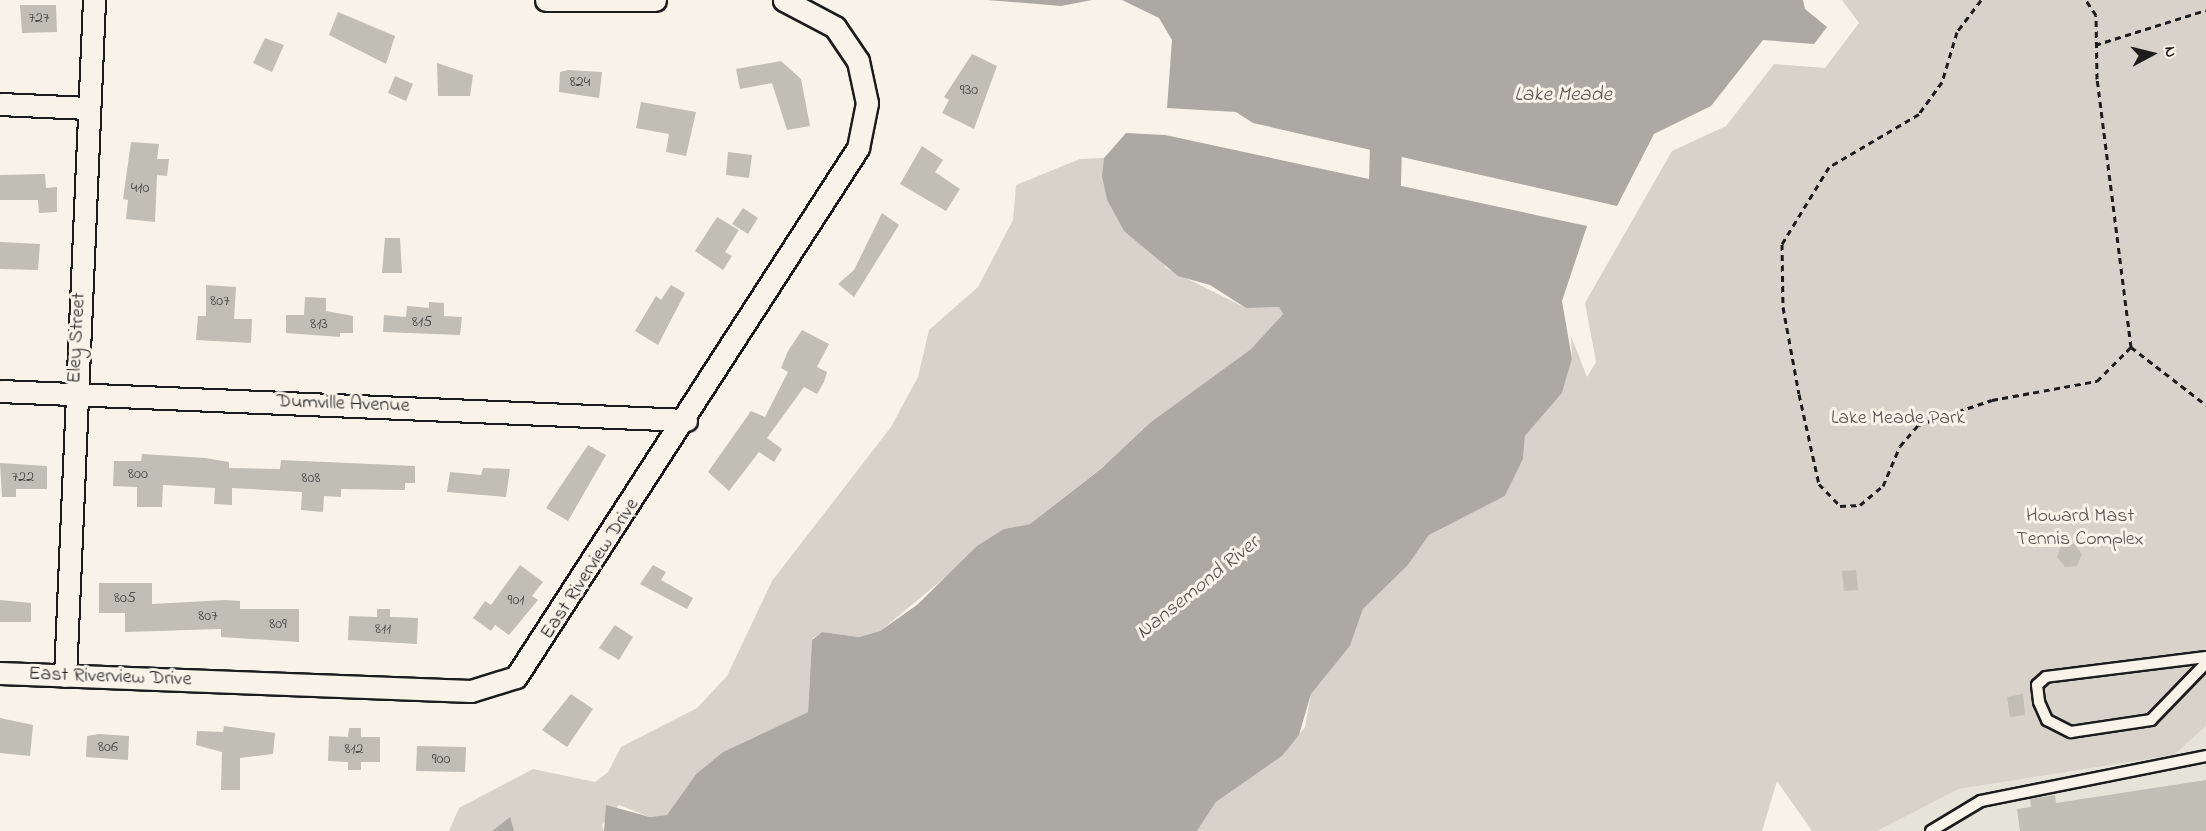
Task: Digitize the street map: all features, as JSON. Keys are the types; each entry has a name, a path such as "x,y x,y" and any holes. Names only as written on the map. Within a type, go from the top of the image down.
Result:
{"street":[{"name":"Eley Street","path":"65,676 74,394 94,0"},
{"path":"546,0 655,0"},
{"name":"East Riverview Drive","path":"0,673 471,691 504,684 528,665 858,148 866,115 865,82 848,43 819,14 784,0"},
{"path":"0,104 89,108"},
{"name":"Dumville Avenue","path":"0,391 686,420"}],"lane":[{"path":"2206,657 2046,677 2037,685 2039,702 2048,720 2071,732 2151,720 2206,663"},
{"path":"1931,831 1982,801 2206,756"}],"path":[{"path":"1981,0 1957,32 1942,82 1919,114 1829,167 1782,244 1784,307 1819,484 1840,506 1860,504 1883,486 1900,446 1918,425 1992,400 2097,381 2131,347"},
{"path":"2086,0 2096,15 2095,45 2131,347 2206,405"},
{"path":"2095,45 2206,10"}],"shaded area":[{"path":"2206,726 2206,831 1877,831 1959,789 2174,755"}],"green space":[{"name":"Lake Meade Park","path":"1842,0 2206,0 2206,726 2174,755 1959,789 1877,831 1812,831 1777,781 1762,831 1197,831 1216,802 1282,756 1305,727 1311,694 1350,646 1363,609 1408,565 1429,535 1505,496 1523,459 1525,436 1562,393 1572,359 1571,336 1587,377 1596,362 1585,303 1672,151 1726,126 1774,64 1825,68 1859,23"},
{"path":"1104,158 1107,200 1124,231 1153,250 1166,268 1246,308 1279,307 1283,314 1251,349 1151,422 1127,448 1030,524 1004,529 880,631 859,637 822,632 812,639 808,712 723,752 696,774 667,815 650,817 619,805 602,825 604,831 514,831 509,818 492,831 449,831 459,808 533,769 595,782 608,772 621,747 697,708 727,676 772,581 891,427 918,377 929,330 978,287 1013,220 1016,185 1080,159"}],"water":[{"path":"987,0 1092,0 1061,6"},
{"name":"Lake Meade","path":"1122,0 1803,0 1805,9 1827,27 1814,44 1763,40 1711,106 1654,134 1617,206 1253,123 1236,112 1167,108 1172,40 1159,18"},
{"name":"Nansemond River","path":"1126,133 1165,135 1587,226 1562,301 1572,359 1562,393 1525,436 1523,459 1505,496 1429,535 1408,565 1363,609 1350,646 1311,694 1299,735 1282,756 1216,802 1197,831 604,831 606,805 650,817 667,815 696,774 723,752 808,712 812,640 822,632 859,637 880,631 917,605 977,546 1004,529 1030,524 1102,468 1151,422 1251,349 1283,314 1279,307 1246,308 1210,285 1178,276 1124,231 1107,200 1102,176 1104,158"},
{"path":"510,817 514,831 492,831"}],"building":[{"path":"20,5 56,5 57,32 22,33"},
{"path":"338,12 395,36 386,64 329,35"},
{"path":"265,38 284,45 272,72 253,63"},
{"path":"972,54 997,66 974,129 942,113 949,100 944,97"},
{"path":"781,61 801,79 810,126 787,130 772,83 740,89 736,69"},
{"path":"437,63 473,75 470,96 438,96"},
{"path":"568,70 602,72 599,98 559,92 560,72"},
{"path":"395,76 413,84 406,101 388,93"},
{"path":"641,102 696,112 686,156 666,152 669,134 636,128"},
{"path":"131,142 159,144 157,159 169,159 167,176 157,175 155,222 126,219 128,200 123,199"},
{"path":"922,146 943,160 935,172 960,189 946,211 900,184"},
{"path":"728,152 752,155 749,178 726,175"},
{"path":"45,174 46,188 57,187 57,212 39,213 38,200 0,200 0,175"},
{"path":"743,208 758,218 748,234 732,224"},
{"path":"882,213 899,225 854,297 838,284 854,270"},
{"path":"717,217 739,230 725,252 732,256 723,270 695,251"},
{"path":"385,238 400,238 402,273 382,273"},
{"path":"0,242 40,244 38,270 0,269"},
{"path":"206,285 236,287 234,319 252,319 251,343 196,340 198,316 206,316"},
{"path":"671,285 685,293 658,345 635,331 656,296 661,300"},
{"path":"305,297 326,298 326,311 353,316 353,333 340,333 340,337 286,333 286,315 304,315"},
{"path":"429,302 444,303 444,316 462,317 460,335 383,332 384,315 406,317 407,306 429,308"},
{"path":"802,330 829,344 817,367 827,372 824,382 817,394 804,387 767,438 782,449 774,462 759,452 729,491 708,472 751,411 765,417 788,372 781,368 788,351"},
{"path":"588,445 606,455 568,521 546,508"},
{"path":"142,454 205,458 229,462 229,468 280,469 281,460 415,466 415,483 405,483 405,490 341,489 341,497 324,496 323,512 301,510 302,492 232,488 232,505 214,504 215,488 163,485 162,507 137,507 137,487 113,486 114,461 141,461"},
{"path":"0,463 47,466 47,489 16,489 16,497 2,497"},
{"path":"483,468 510,469 506,497 447,492 450,472 481,475"},
{"path":"2074,544 2082,554 2077,566 2065,567 2057,557 2061,546"},
{"path":"520,565 543,582 532,596 538,600 509,635 495,625 491,631 473,618 485,601 491,605"},
{"path":"653,565 666,572 661,580 693,598 687,609 640,584"},
{"path":"1856,570 1858,590 1844,591 1842,571"},
{"path":"99,583 152,583 152,604 225,600 240,601 240,609 299,609 299,642 221,637 221,629 125,632 125,613 99,613"},
{"path":"0,600 31,603 31,622 0,622"},
{"path":"377,609 390,609 390,617 418,618 417,644 348,640 349,616 377,617"},
{"path":"615,625 633,637 619,660 599,648"},
{"path":"571,694 593,709 567,747 542,730"},
{"path":"2023,694 2025,715 2010,717 2007,697"},
{"path":"0,718 33,725 30,756 0,753"},
{"path":"224,726 275,733 273,754 240,758 240,790 221,790 222,752 196,745 197,731 223,732"},
{"path":"349,728 361,728 361,737 380,737 380,762 361,762 361,770 348,770 348,762 328,761 329,736 348,737"},
{"path":"99,734 129,736 128,760 86,757 87,736"},
{"path":"417,746 466,747 465,772 416,771"},
{"path":"2206,780 2206,831 2020,831 2017,809 2031,807 2030,799 2055,795 2056,803"}],"waterway":[{"path":"1377,225 1385,182 1387,110"}],"park label":[{"name":"Howard Mast Tennis Complex","path":"2080,528"}]}
